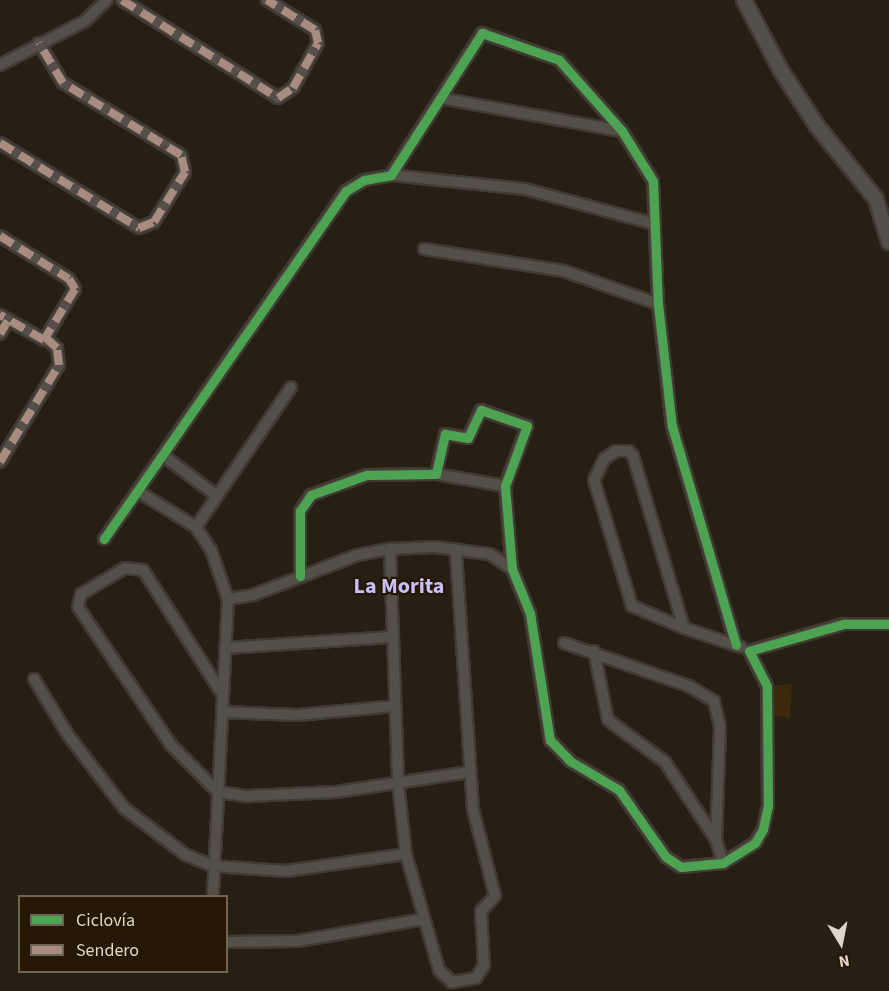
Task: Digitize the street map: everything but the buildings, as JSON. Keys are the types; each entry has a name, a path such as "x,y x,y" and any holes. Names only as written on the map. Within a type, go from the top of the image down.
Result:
{"street":[{"path":"0,65 85,21 107,0"},
{"path":"122,0 278,98 293,88 318,43 315,30 267,0"},
{"path":"744,0 780,69 817,126 876,199 889,242"},
{"path":"391,175 482,33 559,60 622,131 653,181 657,304 672,426 736,645"},
{"path":"0,143 140,228 154,222 185,172 181,155 63,83 39,44"},
{"path":"440,98 622,131"},
{"path":"104,539 139,492 345,192 364,180 391,175 525,189 655,224"},
{"path":"0,236 74,285 73,297 46,338"},
{"path":"424,249 564,271 657,304"},
{"path":"0,334 4,318 37,339 46,338 57,348 59,364 0,462"},
{"path":"196,527 291,387"},
{"path":"436,474 446,434 468,438 481,410 527,426 505,486 512,569 530,613 550,740 570,761 619,790 666,857 681,867 723,863 755,843 768,806 767,686 749,651 684,628 632,606 594,480 604,459 616,451 629,451 633,456 684,628"},
{"path":"164,456 216,496"},
{"path":"300,576 300,511 311,495 367,476 436,474 505,486"},
{"path":"139,492 196,527 211,550 228,599 213,895"},
{"path":"228,599 253,595 358,555 390,549 456,550 490,554 512,569"},
{"path":"390,549 391,637 398,783 406,854 439,970 452,982 476,978 486,954 481,911 495,896 475,819 456,550"},
{"path":"223,695 142,570 125,568 81,594 78,607 171,745 218,792 290,795 470,772"},
{"path":"749,651 844,624 889,624"},
{"path":"226,648 391,637"},
{"path":"564,643 594,651 689,686 714,701 720,727 716,840"},
{"path":"594,651 608,720 665,762 716,840 723,863"},
{"path":"34,679 74,744 133,817 173,848 213,866 286,871 406,854"},
{"path":"222,712 297,715 395,706"},
{"path":"228,942 298,941 424,919"}],"shaded area":[{"path":"792,684 790,718 767,714 767,686"}],"marked path":[{"path":"122,0 278,98 293,88 318,43 315,30 267,0"},
{"path":"0,143 139,228 154,222 185,172 181,155 63,83 39,43"},
{"path":"0,236 69,279 75,289 44,340 0,315"},
{"path":"0,334 8,320"},
{"path":"0,462 59,365 57,348 46,338"}],"cycle path":[{"path":"104,539 346,191 364,180 391,175 482,33 559,60 622,131 653,181 658,304 672,426 736,645"},
{"path":"300,576 300,511 311,495 367,475 436,474 445,434 468,438 481,410 527,426 505,486 512,569 530,613 550,740 570,761 619,790 666,857 681,867 723,863 755,843 763,829 768,806 767,686 749,651 844,624 889,624"}],"district":[{"name":"La Morita","path":"399,587"}]}
